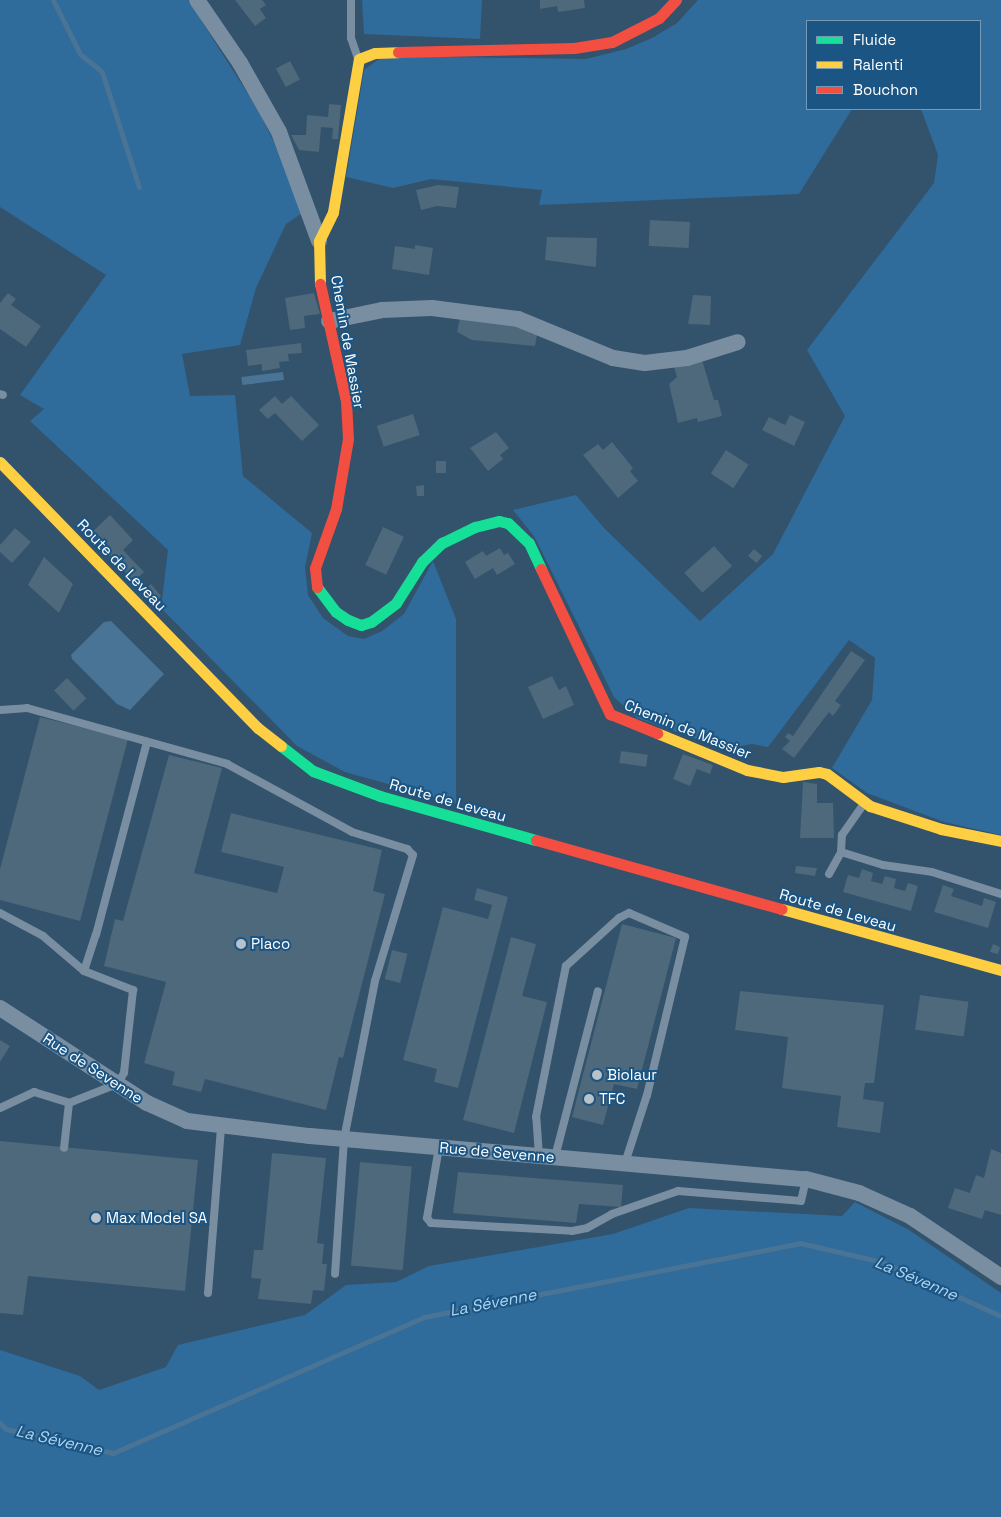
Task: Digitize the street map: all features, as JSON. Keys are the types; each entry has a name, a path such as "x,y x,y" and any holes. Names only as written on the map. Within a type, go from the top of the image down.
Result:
{"street":[{"path":"197,0 240,63 278,132 319,241"},
{"path":"359,59 375,52 574,48 612,42 659,18 676,0"},
{"name":"Chemin de Massier","path":"359,59 333,212 319,241 320,283 346,401 348,440 344,475 336,509 320,548 315,578 323,599 336,612 361,625 371,622 396,603 422,562 442,543 486,523 508,524 529,543 601,700 610,714 764,775 827,774 865,803 941,829 1001,841"},
{"path":"329,321 382,310 432,308 518,319 613,358 645,363 687,358 738,342"},
{"name":"Route de Leveau","path":"0,462 258,728 313,771 389,799 1001,970"},
{"name":"Rue de Sevenne","path":"0,1008 162,1112 187,1121 221,1127 344,1139 806,1179 859,1193 910,1216 1001,1277"}],"lane":[{"path":"351,0 351,38 359,59"},
{"path":"0,710 27,708 242,770 352,832 407,849 413,855 375,981 344,1139 335,1274"},
{"path":"84,971 96,935 147,742"},
{"path":"829,874 840,852 842,835 865,803"},
{"path":"840,852 883,865 932,872 1001,894"},
{"path":"0,913 43,936 84,971 133,990 124,1073 117,1084 69,1103 34,1092 0,1108"},
{"path":"539,1156 536,1118 566,966 618,918 629,913 685,937 647,1095 625,1163"},
{"path":"555,1157 598,991"},
{"path":"64,1148 69,1103"},
{"path":"208,1293 221,1127"},
{"path":"439,1147 427,1218 431,1223 572,1231 588,1228 612,1214 678,1191 801,1201 806,1179"}],"shaded area":[{"path":"0,0 188,0 257,108 287,168 304,212 286,224 256,288 240,345 182,354 190,396 235,395 243,476 312,533 305,567 308,595 323,618 348,636 364,639 382,631 404,614 433,561 456,619 456,803 345,772 297,746 161,608 168,550 30,421 44,409 20,395 106,275 0,207"},
{"path":"362,0 482,0 480,39 364,34"},
{"path":"698,0 1001,0 1001,835 944,822 867,793 832,768 872,700 875,658 849,640 768,747 752,744 725,749 637,718 614,697 534,536 513,510 576,495 604,528 700,621 773,554 845,416 807,350 934,183 938,155 921,110 981,110 981,20 806,20 806,110 851,110 799,194 539,205 542,190 431,179 393,188 346,177 364,70 383,56 586,59 626,49 652,38 677,23"},
{"path":"283,372 284,380 242,385 241,377"},
{"path":"111,621 164,674 130,710 117,704 72,659 71,655 104,622"},
{"path":"855,1202 909,1230 1001,1293 1001,1517 0,1517 0,1350 80,1376 99,1390 166,1367 178,1345 305,1315 346,1285 396,1282 429,1266 613,1234 689,1208 842,1216"}],"building":[{"path":"235,0 262,0 266,5 260,9 266,18 255,26"},
{"path":"540,0 584,0 585,8 558,12 557,6 540,9"},
{"path":"290,61 300,80 286,87 276,69"},
{"path":"329,104 341,105 338,139 332,139 333,128 321,127 319,152 299,150 291,135 306,135 307,115 328,117"},
{"path":"438,185 459,187 456,208 437,206 421,210 416,190"},
{"path":"650,220 690,222 689,248 649,246"},
{"path":"547,237 597,238 596,267 545,260"},
{"path":"415,245 433,248 429,275 392,269 395,246 415,249"},
{"path":"8,293 16,299 11,305 41,326 26,347 0,329 0,303"},
{"path":"314,293 320,314 304,316 305,328 290,330 285,298"},
{"path":"693,295 711,296 710,325 688,324"},
{"path":"460,318 531,329 531,334 537,334 535,346 472,340 457,332"},
{"path":"301,343 302,353 288,354 289,361 279,362 280,368 262,371 262,364 248,366 246,350"},
{"path":"702,360 714,400 718,400 722,416 698,422 697,418 678,423 669,384 677,377 673,363"},
{"path":"275,396 282,404 291,396 319,425 302,441 275,413 268,419 259,410"},
{"path":"413,414 420,435 384,447 377,426"},
{"path":"790,415 805,422 794,446 762,430 769,417 785,425"},
{"path":"496,432 509,448 500,455 503,459 488,471 470,448"},
{"path":"612,442 633,468 630,471 638,481 618,498 583,455 598,444 603,450"},
{"path":"726,450 749,465 733,488 711,473"},
{"path":"436,461 446,461 446,473 436,473"},
{"path":"424,485 424,496 417,496 416,486"},
{"path":"110,515 133,540 123,550 144,572 134,581 89,535"},
{"path":"383,527 404,537 386,575 365,565"},
{"path":"15,528 31,542 12,563 0,552 0,545"},
{"path":"714,546 732,566 702,593 684,573"},
{"path":"500,548 504,555 508,553 515,564 497,575 493,568 475,579 465,562 483,551 486,556"},
{"path":"754,549 762,556 756,563 748,556"},
{"path":"44,557 73,584 59,613 28,585"},
{"path":"151,584 161,596 153,605 143,591"},
{"path":"851,651 865,660 835,701 841,705 833,716 829,712 794,758 782,749 790,741 785,737 788,733 793,736"},
{"path":"552,676 559,690 566,686 574,705 543,719 528,687"},
{"path":"67,678 86,698 74,711 54,691"},
{"path":"40,717 128,739 80,921 0,900 0,869"},
{"path":"621,751 648,755 646,767 619,763"},
{"path":"683,754 713,765 710,774 697,769 690,786 673,779"},
{"name":"Placo","path":"169,755 222,768 194,873 277,893 284,867 221,852 231,813 382,850 373,891 385,894 343,1058 339,1057 326,1110 205,1079 201,1092 172,1085 175,1072 144,1063 166,982 104,966 115,919 123,921"},
{"path":"803,782 817,784 817,803 833,803 834,838 800,838"},
{"path":"796,866 817,868 815,876 795,873"},
{"path":"862,869 873,873 871,881 882,884 885,876 896,879 894,888 905,891 908,883 918,886 911,911 843,892 848,875 859,878"},
{"path":"943,885 954,889 951,896 982,906 984,898 996,902 988,928 934,912"},
{"path":"477,888 508,897 458,1088 434,1082 437,1069 403,1060 443,907 488,919 492,905 474,900"},
{"path":"622,924 676,938 637,1089 614,1084 603,1125 572,1117"},
{"path":"511,937 536,944 522,996 547,1002 514,1133 463,1120"},
{"path":"993,944 1000,947 998,954 990,952"},
{"path":"392,950 408,954 400,983 385,979"},
{"path":"740,991 884,1005 874,1083 865,1083 863,1099 884,1102 880,1133 837,1127 841,1096 782,1088 788,1037 735,1030"},
{"path":"920,995 969,1002 964,1036 915,1030"},
{"path":"0,1040 10,1046 0,1062"},
{"name":"Max Model SA","path":"0,1141 198,1160 185,1291 28,1276 23,1315 0,1313"},
{"path":"991,1149 1001,1153 1001,1215 985,1210 982,1219 948,1208 955,1188 970,1193 976,1175 984,1178"},
{"path":"272,1153 326,1158 317,1243 324,1244 322,1264 327,1264 324,1291 313,1290 311,1304 258,1299 261,1279 251,1278 254,1250 263,1250"},
{"path":"360,1162 412,1167 403,1270 351,1266"},
{"path":"458,1172 623,1185 621,1207 579,1204 576,1223 453,1213"}],"waterway":[{"path":"53,0 80,54 102,72 139,187"},
{"name":"La Sévenne","path":"0,1423 6,1429 113,1453 424,1317 800,1243 882,1262 1001,1316"}],"traffic: fast":[{"path":"317,587 336,612 348,620 361,625 371,622 396,603 422,562 442,543 475,527 499,521 508,523 529,543 541,569"},
{"path":"281,746 313,771 380,796 536,840"}],"traffic: slow":[{"path":"320,284 319,241 333,212 359,59 375,53 398,52"},
{"path":"0,462 258,728 281,746"},
{"path":"657,733 747,770 783,777 819,772 827,774 870,806 941,829 1001,841"},
{"path":"782,909 1001,970"}],"traffic: jam":[{"path":"398,52 574,48 612,42 659,18 676,0"},
{"path":"317,587 315,568 336,509 348,439 346,401 320,284"},
{"path":"541,569 610,714 657,733"},
{"path":"536,840 782,909"}],"place":[{"name":"Placo","path":"241,944"},
{"name":"Biolaur","path":"597,1075"},
{"name":"TFC","path":"589,1099"},
{"name":"Max Model SA","path":"96,1218"}]}
